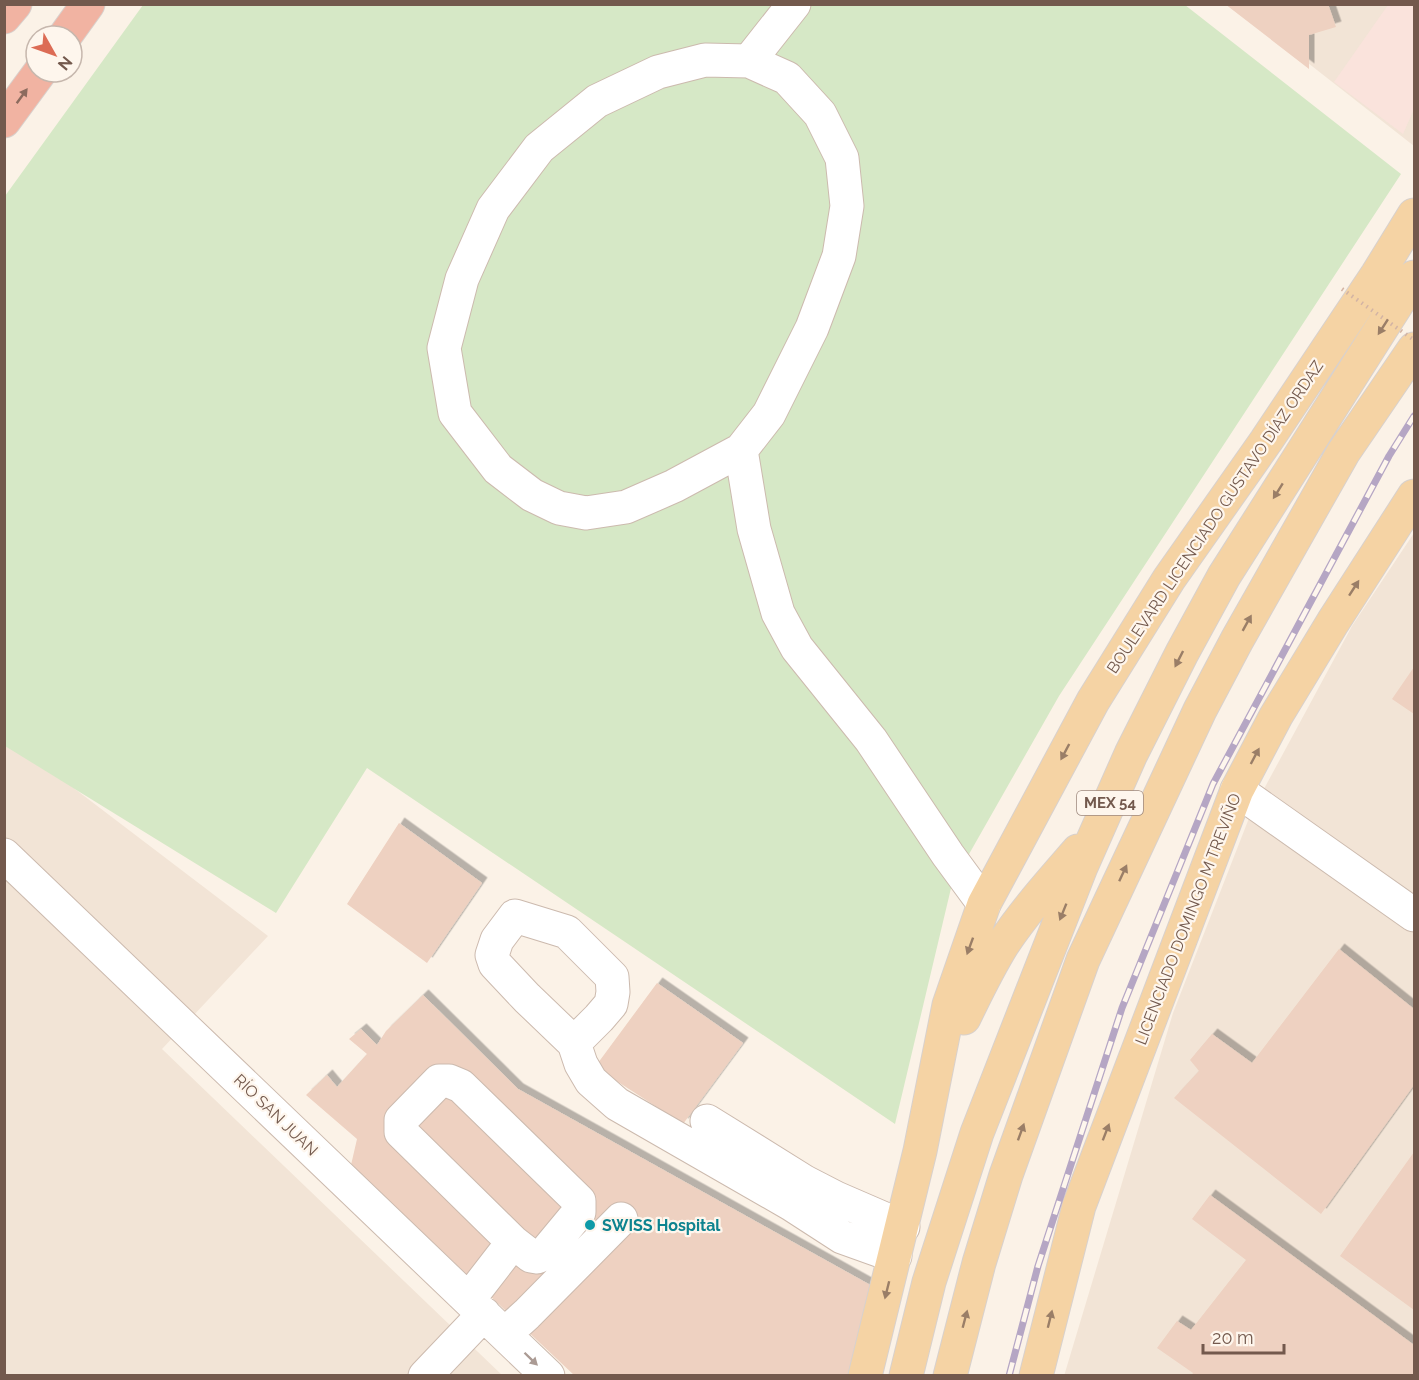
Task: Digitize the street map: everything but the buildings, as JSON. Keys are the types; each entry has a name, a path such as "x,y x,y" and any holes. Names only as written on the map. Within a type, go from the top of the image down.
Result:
{"highway":[{"path":"4,17 15,4"},
{"path":"74,24 88,4"},
{"path":"4,121 31,84"}],"main road":[{"name":"BOULEVARD LICENCIADO GUSTAVO DÍAZ ORDAZ","path":"865,1376 920,1152 949,1005 984,904 1104,682 1169,579 1286,412 1414,215"},
{"name":"MEX 54","path":"906,1376 929,1282 977,1133 1037,977 1136,744 1224,576 1414,277"},
{"name":"MEX 54","path":"951,1376 980,1263 1006,1175 1088,949 1200,710 1237,640 1343,453 1414,349"},
{"name":"LICENCIADO DOMINGO M TREVIÑO","path":"1036,1376 1079,1206 1237,790 1276,716 1333,621 1414,496"},
{"path":"920,1152 958,1031 982,980 1003,944 1030,907 1099,827"}],"street":[{"path":"749,61 794,4"},
{"path":"705,60 749,61 787,78 820,114 842,158 847,206 839,256 812,328 769,414 741,450 674,486 626,507 586,513 558,508 532,495 498,469 455,413 444,348 462,279 494,209 539,148 597,101 658,72 705,60"},
{"path":"741,450 754,529 778,613 797,648 871,740 948,855 984,904"},
{"path":"1237,790 1414,915"},
{"name":"RÍO SAN JUAN","path":"4,855 548,1376"},
{"path":"574,1043 581,1064 591,1081 617,1104 798,1193 836,1198 899,1241"},
{"path":"439,1081 449,1081 461,1086 579,1202 579,1212 545,1253 537,1257 531,1256 513,1242 401,1132 401,1120 439,1081"},
{"path":"707,1121 798,1193"},
{"path":"486,1316 527,1314 621,1219"},
{"path":"425,1376 486,1316 513,1242"}],"path":[{"path":"1342,289 1414,340"}],"shaded area":[{"path":"1234,5 1414,5 1414,146"},
{"path":"1388,5 1414,5 1414,109 1403,134 1334,82"},
{"path":"1414,533 1414,1375 1064,1376 1173,1013 1251,813 1352,626"},
{"path":"4,735 268,936 162,1049 502,1375 5,1375"}],"green space":[{"path":"143,5 1185,5 1401,174 1059,696 952,884 895,1124 367,768 276,913 5,746 5,196"}],"railway":[{"path":"1009,1376 1038,1266 1122,1008 1213,784 1389,456 1414,416"}],"place":[{"name":"SWISS Hospital","path":"590,1225"}]}
